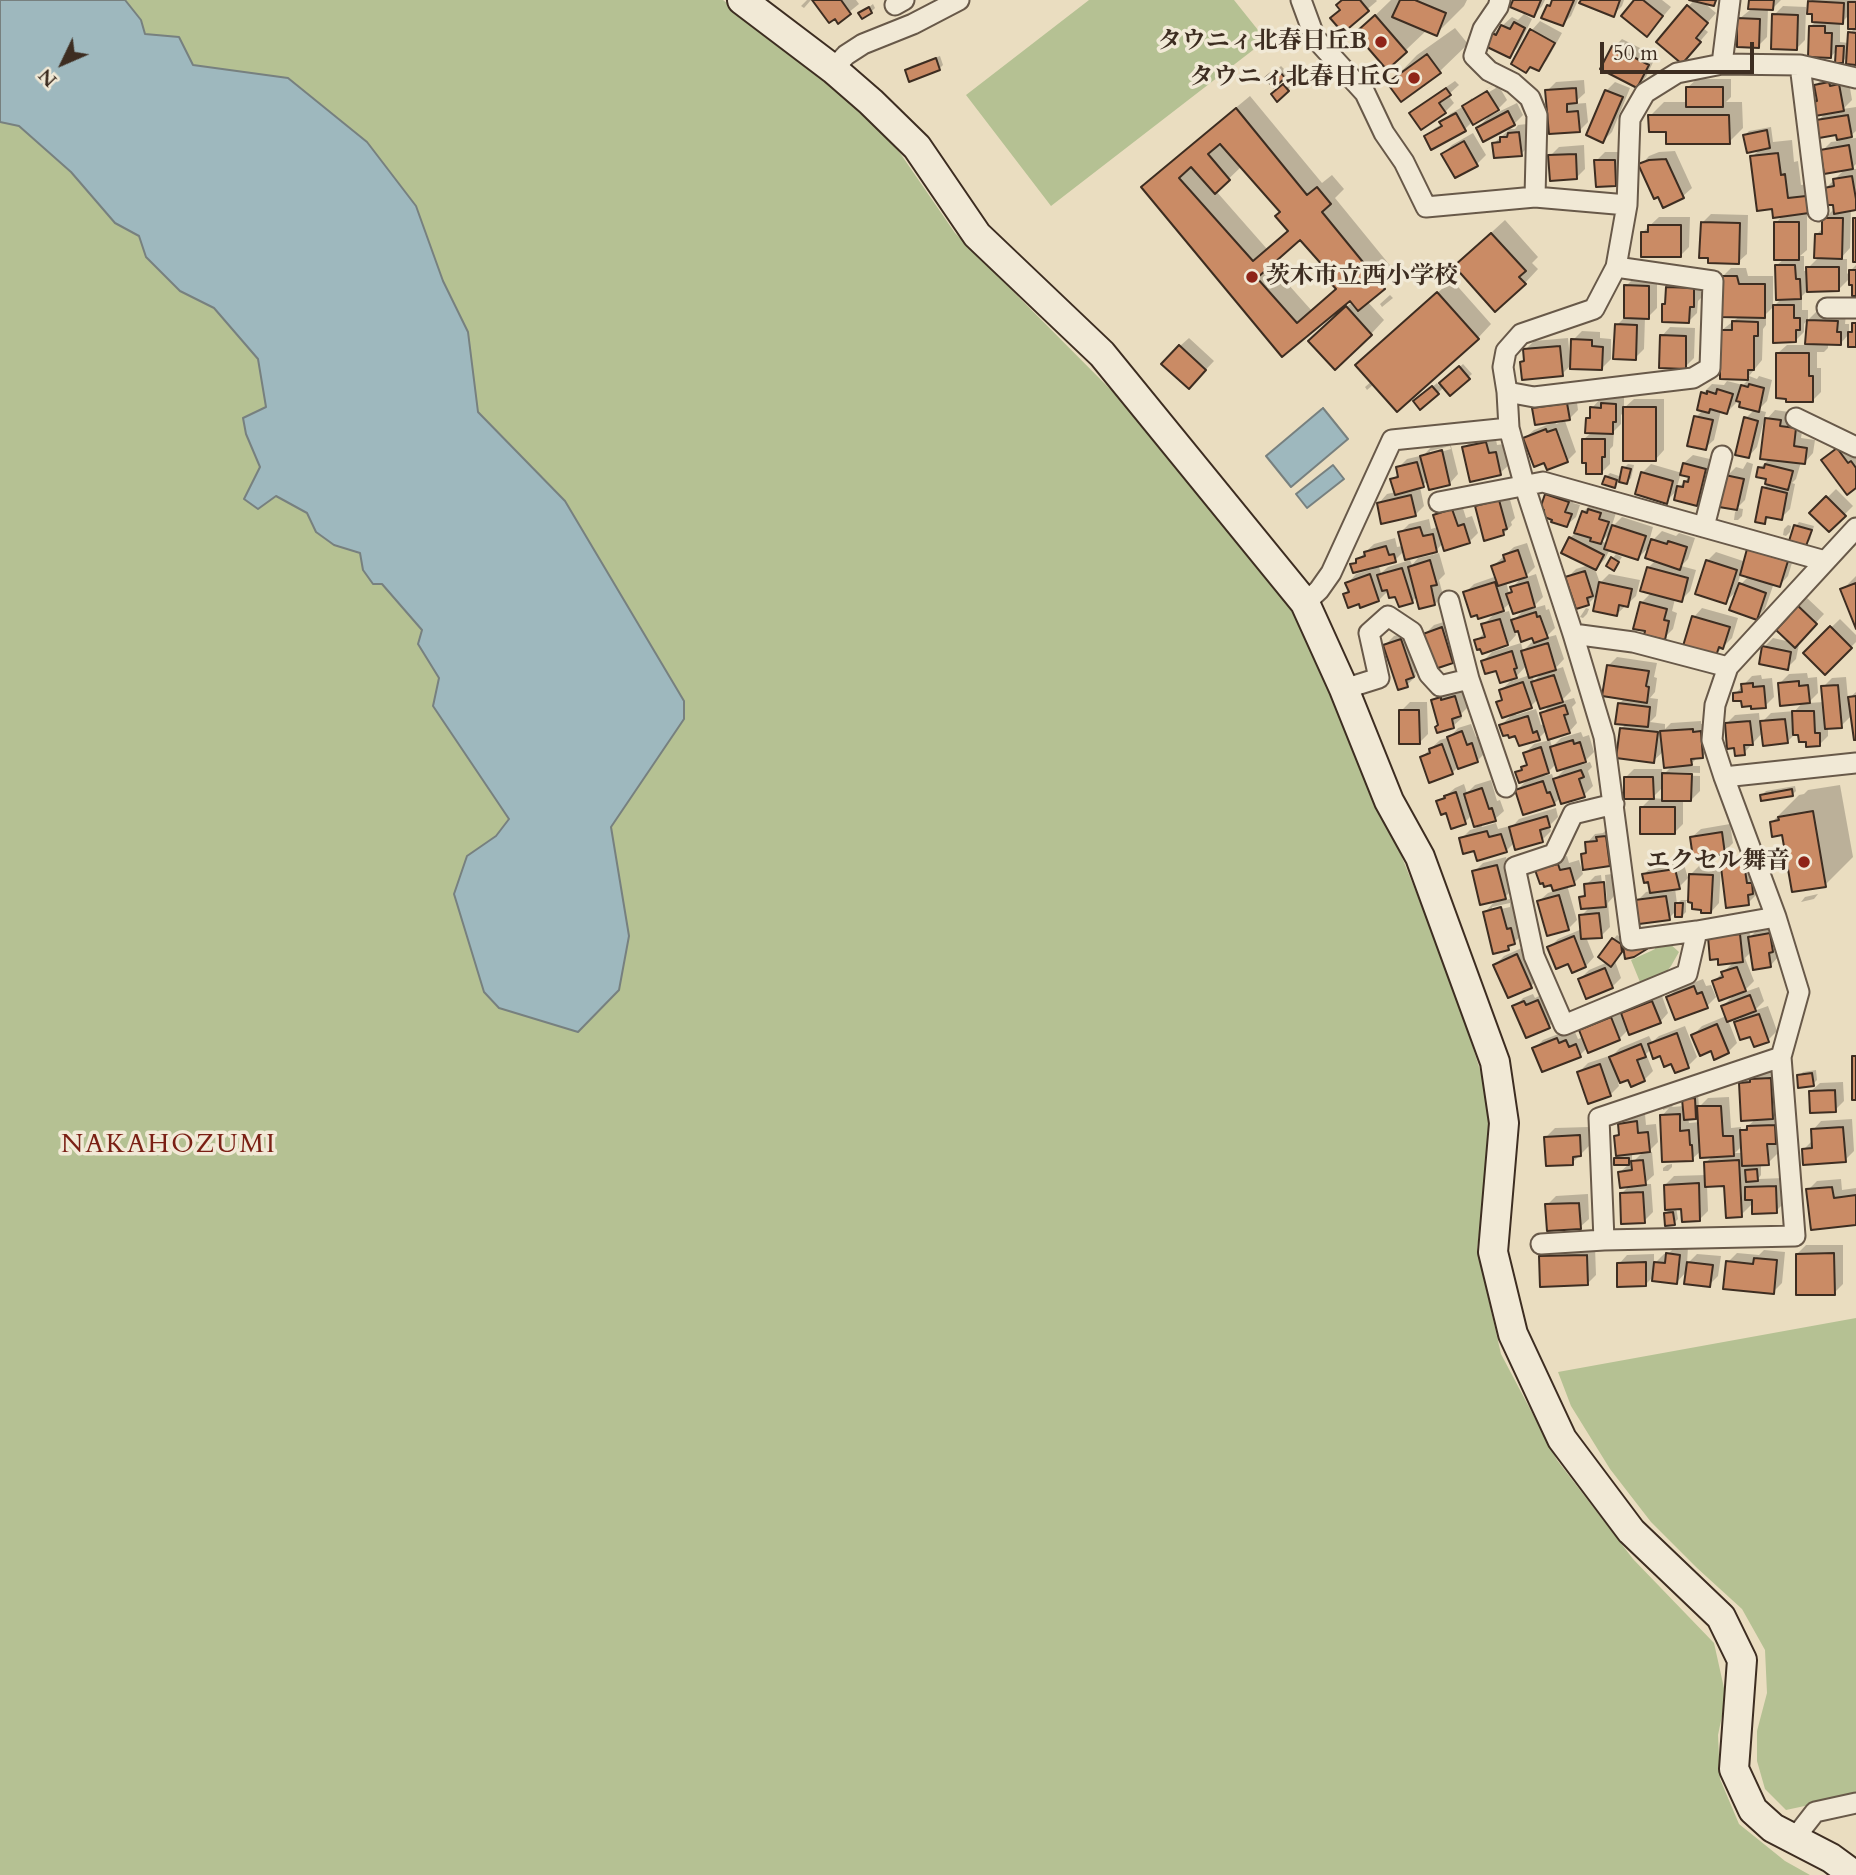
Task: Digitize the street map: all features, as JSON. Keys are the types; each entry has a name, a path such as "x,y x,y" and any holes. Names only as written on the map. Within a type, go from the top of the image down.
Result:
{"street":[{"path":"742,0 833,69 917,147 977,235 1102,354 1305,603 1389,802 1420,857 1495,1062 1504,1123 1493,1252 1513,1334 1562,1439 1631,1531 1721,1617 1742,1660 1734,1769 1753,1810 1773,1828 1831,1858 1854,1875"},
{"path":"833,69 846,55 863,44 912,24 959,0"},
{"path":"1301,0 1315,38 1364,93 1384,133 1404,162 1426,207 1535,197 1627,205"},
{"path":"1500,0 1483,29 1474,56 1489,71 1513,83 1530,98 1537,115 1535,197"},
{"path":"1722,64 1730,0"},
{"path":"1776,917 1631,940 1604,737 1508,428 1503,367 1506,351 1521,334 1594,309 1616,267 1627,205 1630,119 1645,93 1677,73 1722,64 1800,65 1856,78"},
{"path":"1800,65 1818,211"},
{"path":"1507,393 1534,397 1693,378 1710,368 1713,282 1616,267"},
{"path":"1827,308 1856,308"},
{"path":"1796,418 1856,447"},
{"path":"1305,603 1331,573 1392,440 1508,428"},
{"path":"1704,527 1722,456"},
{"path":"1439,502 1543,482 1825,561"},
{"path":"1541,1244 1795,1236 1781,1057 1799,992 1776,917 1712,740 1715,705 1728,667 1856,528"},
{"path":"1449,601 1469,679 1506,787"},
{"path":"1344,690 1379,678 1369,634 1388,616 1412,632 1429,674 1440,686 1469,679"},
{"path":"1573,634 1633,642 1728,667"},
{"path":"1724,777 1856,764"},
{"path":"1614,804 1573,814 1554,854 1515,867 1534,956 1564,1025 1687,974 1697,931"},
{"path":"1604,1240 1599,1118 1781,1057"},
{"path":"1794,1839 1815,1812 1856,1803"}],"green space":[{"path":"0,0 723,0 857,104 900,153 955,233 1120,399 1218,510 1293,610 1394,838 1450,975 1486,1089 1491,1147 1477,1249 1501,1354 1557,1460 1633,1559 1714,1643 1726,1697 1718,1735 1720,1779 1739,1824 1785,1861 1810,1875 0,1875"},
{"path":"1089,0 1234,0 1266,40 1051,206 966,95"},
{"path":"1668,942 1679,952 1671,966 1667,971 1640,982 1631,960 1655,949 1655,945"},
{"path":"1856,1318 1856,1795 1786,1810 1765,1789 1757,1761 1757,1731 1767,1693 1765,1650 1742,1609 1651,1522 1610,1469 1571,1406 1558,1372"}],"water":[{"path":"0,0 125,0 141,20 145,34 179,37 193,65 288,78 367,142 416,206 443,281 468,332 478,412 565,501 684,701 684,719 611,827 629,936 619,990 578,1032 499,1008 484,992 454,894 467,856 496,836 509,819 433,706 439,678 418,644 422,630 382,584 373,584 363,570 360,553 334,545 316,532 307,513 276,496 258,509 244,499 260,467 246,434 243,418 266,407 258,359 214,308 180,291 146,257 139,236 115,223 71,172 19,126 0,122"},
{"path":"1323,408 1348,439 1291,487 1266,456"},
{"path":"1333,465 1344,479 1307,508 1296,494"}],"building":[{"path":"812,0 841,0 851,14 838,24 835,19 829,23"},
{"path":"1342,0 1360,0 1369,11 1343,33 1330,18 1340,10 1336,5"},
{"path":"1400,0 1415,0 1446,13 1437,36 1392,17"},
{"path":"1513,0 1541,0 1534,17 1510,7"},
{"path":"1552,0 1574,0 1563,26 1541,18"},
{"path":"1581,0 1620,0 1614,17 1579,3"},
{"path":"1634,0 1643,0 1663,16 1647,37 1621,16"},
{"path":"1689,0 1716,0 1714,6"},
{"path":"1749,0 1774,0 1773,10 1748,9"},
{"path":"1808,1 1844,3 1843,24 1812,22 1812,14 1807,14"},
{"path":"1848,2 1856,2 1856,29 1848,29"},
{"path":"1687,5 1708,23 1696,38 1701,42 1682,64 1656,42"},
{"path":"869,7 872,13 862,19 858,13"},
{"path":"1772,14 1798,15 1797,50 1771,49"},
{"name":"タウニィ北春日丘B","path":"1375,15 1407,52 1387,70 1355,33"},
{"path":"1737,18 1760,19 1759,48 1737,47"},
{"path":"1514,22 1525,28 1510,58 1485,46 1492,33 1496,35 1501,25 1510,29"},
{"path":"1809,26 1825,26 1825,33 1832,33 1831,58 1808,57"},
{"path":"1530,29 1555,43 1539,71 1530,67 1526,73 1511,64"},
{"path":"1848,32 1856,33 1856,65 1846,64"},
{"path":"1612,46 1649,65 1637,88 1600,69"},
{"path":"1836,46 1844,46 1843,63 1835,63"},
{"name":"タウニィ北春日丘C","path":"1427,54 1441,73 1401,102 1387,83"},
{"path":"936,58 940,70 909,82 905,70"},
{"path":"1277,68 1285,78 1274,88 1265,78"},
{"path":"1829,82 1830,86 1839,84 1844,111 1815,116 1813,102 1817,101 1814,85"},
{"path":"1283,84 1289,91 1277,102 1271,94"},
{"path":"1686,87 1723,87 1723,107 1686,107"},
{"path":"1446,88 1451,95 1439,103 1446,113 1421,130 1409,113"},
{"path":"1576,88 1577,103 1567,104 1567,112 1578,111 1580,132 1549,134 1545,90"},
{"path":"1605,90 1623,97 1603,143 1586,135"},
{"path":"1487,91 1499,110 1473,125 1462,106"},
{"path":"1236,108 1307,195 1317,187 1331,204 1322,212 1385,289 1358,311 1350,301 1282,357 1141,187","holes":["1220,144 1280,212 1275,216 1288,231 1253,261 1179,178 1191,167 1215,194 1230,180 1208,154","1300,240 1332,276 1328,280 1336,289 1297,323 1257,278"]},
{"path":"1508,111 1515,125 1483,142 1476,128"},
{"path":"1456,113 1466,131 1431,150 1424,136 1442,126 1439,122"},
{"path":"1648,115 1729,115 1730,144 1666,144 1666,132 1649,132"},
{"path":"1848,115 1852,137 1837,140 1836,135 1819,138 1816,120"},
{"path":"1767,130 1770,148 1747,153 1743,135"},
{"path":"1519,132 1522,156 1494,158 1492,143 1500,142 1500,137 1507,137 1508,133"},
{"path":"1464,141 1478,166 1455,178 1441,154"},
{"path":"1849,145 1853,169 1824,174 1820,150"},
{"path":"1778,153 1781,175 1785,174 1788,198 1806,196 1809,213 1773,218 1772,209 1757,211 1750,156"},
{"path":"1576,154 1577,179 1550,181 1548,155"},
{"path":"1666,159 1684,198 1663,208 1658,197 1654,199 1638,164"},
{"path":"1594,160 1615,160 1616,186 1596,187"},
{"path":"1852,176 1856,210 1834,214 1833,205 1827,205 1824,188 1834,186 1833,179"},
{"path":"1822,218 1843,218 1842,259 1814,258 1815,234 1822,234"},
{"path":"1853,218 1856,218 1856,262 1853,262"},
{"path":"1701,222 1740,223 1739,264 1708,263 1708,258 1699,258"},
{"path":"1774,222 1799,222 1799,260 1774,260"},
{"path":"1648,225 1681,225 1681,257 1641,257 1641,232 1648,232"},
{"path":"1491,233 1526,271 1519,277 1526,284 1495,312 1454,266"},
{"path":"1775,265 1795,265 1796,279 1800,279 1801,299 1776,300"},
{"path":"1806,267 1839,267 1839,291 1807,292"},
{"path":"1849,270 1856,270 1856,296 1852,296 1852,285 1849,285"},
{"path":"1720,276 1737,276 1739,284 1765,284 1765,318 1720,317"},
{"path":"1624,285 1649,286 1649,319 1624,318"},
{"path":"1666,287 1694,288 1694,307 1690,307 1689,323 1662,322"},
{"path":"1437,292 1479,339 1397,412 1355,365"},
{"path":"1773,305 1794,305 1794,318 1800,318 1796,342 1773,343"},
{"path":"1346,306 1372,335 1335,370 1308,341"},
{"path":"1807,320 1838,321 1837,332 1841,332 1841,345 1805,344"},
{"path":"1732,321 1758,322 1758,336 1754,336 1754,370 1748,370 1748,380 1720,379 1720,330 1732,330"},
{"path":"1852,323 1856,323 1856,347 1848,347 1848,332 1852,332"},
{"path":"1615,324 1637,325 1636,360 1613,359"},
{"path":"1660,335 1686,336 1686,369 1659,368"},
{"path":"1571,339 1592,340 1592,346 1603,347 1602,370 1570,369"},
{"path":"1179,345 1206,370 1189,389 1161,364"},
{"path":"1560,346 1563,376 1522,380 1520,362 1524,361 1523,349"},
{"path":"1776,353 1809,353 1809,376 1813,376 1813,402 1786,402 1786,399 1776,398"},
{"path":"1459,366 1470,379 1450,396 1439,383"},
{"path":"1749,384 1764,388 1759,412 1739,407 1740,402 1736,401 1741,385 1748,387"},
{"path":"1432,386 1439,394 1420,410 1413,401"},
{"path":"1717,389 1733,394 1727,414 1710,409 1709,413 1697,410 1701,392 1716,394"},
{"path":"1567,403 1570,420 1535,425 1532,408"},
{"path":"1601,403 1616,404 1613,434 1585,433 1590,407 1601,408"},
{"path":"1623,407 1656,407 1656,461 1623,461"},
{"path":"1694,416 1713,420 1706,450 1687,446"},
{"path":"1744,417 1758,421 1749,458 1735,455"},
{"path":"1765,418 1781,420 1780,426 1796,428 1794,446 1807,448 1805,464 1760,459"},
{"path":"1546,429 1547,432 1556,429 1568,462 1547,470 1544,463 1534,467 1523,438"},
{"path":"1582,439 1605,439 1602,474 1586,474 1586,463 1582,463"},
{"path":"1486,442 1489,453 1496,452 1501,475 1470,482 1462,447"},
{"path":"1837,448 1848,463 1851,461 1856,468 1856,488 1847,495 1821,460"},
{"path":"1442,450 1450,485 1429,490 1420,456"},
{"path":"1417,462 1424,487 1395,495 1390,479 1398,477 1396,467"},
{"path":"1683,463 1706,469 1697,506 1674,500 1677,486 1683,487 1684,481 1688,482 1689,477 1680,475"},
{"path":"1765,464 1793,471 1788,490 1765,484 1766,479 1756,477 1758,467 1764,468"},
{"path":"1622,467 1631,469 1627,484 1619,482"},
{"path":"1641,472 1673,481 1667,504 1635,494"},
{"path":"1725,475 1744,479 1737,510 1719,507"},
{"path":"1605,476 1617,480 1615,488 1602,484"},
{"path":"1762,487 1787,493 1782,520 1766,517 1765,524 1755,522"},
{"path":"1545,494 1569,502 1565,512 1572,514 1567,527 1542,516 1544,510 1540,509"},
{"path":"1411,495 1416,516 1381,524 1377,503"},
{"path":"1826,496 1846,516 1829,532 1809,513"},
{"path":"1499,500 1507,529 1503,530 1504,535 1484,541 1475,506"},
{"path":"1452,509 1458,526 1464,524 1470,543 1444,551 1433,515"},
{"path":"1588,509 1601,513 1599,519 1609,522 1601,544 1574,533 1582,511 1587,513"},
{"path":"1612,525 1646,536 1638,560 1604,549"},
{"path":"1794,525 1812,530 1806,546 1789,541"},
{"path":"1420,527 1423,536 1433,534 1437,552 1405,560 1398,532"},
{"path":"1569,537 1604,555 1596,570 1561,553"},
{"path":"1651,539 1687,547 1680,570 1645,558"},
{"path":"1386,546 1389,555 1394,554 1396,562 1353,573 1350,564 1365,556 1364,552"},
{"path":"1747,549 1788,561 1780,587 1740,575"},
{"path":"1518,550 1527,577 1498,586 1491,566 1505,561 1503,555"},
{"path":"1611,557 1619,562 1614,571 1606,566"},
{"path":"1430,560 1437,585 1431,586 1435,605 1419,609 1408,567"},
{"path":"1706,560 1737,570 1726,604 1695,594"},
{"path":"1647,567 1688,578 1682,602 1640,591"},
{"path":"1402,568 1413,603 1399,607 1395,597 1389,598 1387,590 1382,591 1377,575"},
{"path":"1585,571 1593,596 1587,598 1589,605 1576,609 1565,577"},
{"path":"1370,574 1379,601 1360,608 1359,604 1348,608 1343,594 1349,592 1345,583"},
{"path":"1495,582 1504,611 1478,619 1477,615 1471,617 1463,592"},
{"path":"1528,582 1535,607 1513,614 1506,594 1512,592 1510,587"},
{"path":"1599,582 1632,589 1628,607 1619,605 1617,616 1593,611"},
{"path":"1739,583 1766,593 1757,620 1729,610"},
{"path":"1856,583 1856,629 1840,589"},
{"path":"1640,602 1667,609 1664,620 1669,621 1665,640 1633,629"},
{"path":"1796,604 1817,624 1795,648 1776,630"},
{"path":"1536,612 1548,638 1534,643 1532,638 1521,642 1511,620"},
{"path":"1692,616 1730,627 1723,649 1719,647 1716,656 1683,646"},
{"path":"1500,619 1508,645 1482,654 1480,649 1477,650 1474,640 1485,637 1481,624"},
{"path":"1830,626 1852,648 1825,675 1803,653"},
{"path":"1442,627 1453,663 1435,669 1423,634"},
{"path":"1401,639 1414,677 1406,680 1408,687 1398,690 1383,645"},
{"path":"1548,643 1556,670 1529,678 1521,651"},
{"path":"1762,646 1791,652 1788,670 1759,664"},
{"path":"1512,651 1517,678 1500,683 1496,671 1485,674 1481,661"},
{"path":"1607,665 1649,671 1647,703 1602,696"},
{"path":"1554,675 1563,702 1540,709 1531,682"},
{"path":"1799,681 1799,686 1808,685 1810,703 1780,706 1778,683"},
{"path":"1523,682 1532,708 1502,718 1496,702 1502,700 1499,690"},
{"path":"1753,683 1753,687 1764,686 1766,708 1751,709 1751,706 1742,707 1741,701 1733,701 1733,693 1742,692 1741,684"},
{"path":"1838,685 1842,728 1825,729 1821,686"},
{"path":"1455,696 1461,716 1452,719 1454,728 1437,733 1435,727 1438,725 1431,700"},
{"path":"1856,696 1856,740 1854,740 1848,697"},
{"path":"1618,703 1650,707 1648,727 1615,724"},
{"path":"1565,705 1568,714 1564,715 1570,733 1548,740 1540,713"},
{"path":"1399,710 1419,710 1420,744 1399,744"},
{"path":"1792,711 1814,711 1815,733 1820,733 1820,746 1806,747 1806,742 1799,742 1798,735 1793,735"},
{"path":"1528,716 1533,733 1537,731 1540,740 1519,746 1515,736 1503,736 1499,725"},
{"path":"1785,719 1788,743 1763,746 1760,721"},
{"path":"1750,721 1753,745 1744,745 1745,755 1735,756 1734,748 1727,749 1725,723"},
{"path":"1620,728 1658,732 1654,763 1616,758"},
{"path":"1693,729 1693,732 1701,731 1703,758 1691,759 1692,765 1664,768 1660,731"},
{"path":"1462,731 1467,745 1472,743 1478,762 1458,769 1447,737"},
{"path":"1573,740 1574,744 1580,742 1586,762 1557,771 1550,747"},
{"path":"1442,744 1453,774 1429,783 1420,757 1430,753 1429,749"},
{"path":"1541,747 1549,773 1519,783 1515,772 1527,765 1523,753"},
{"path":"1581,770 1584,777 1579,779 1585,797 1561,804 1553,779"},
{"path":"1662,773 1692,774 1691,801 1662,801"},
{"path":"1624,777 1653,777 1654,799 1624,799"},
{"path":"1543,781 1555,805 1523,815 1515,790"},
{"path":"1482,788 1496,821 1474,827 1464,794"},
{"path":"1792,789 1793,796 1761,801 1760,795"},
{"path":"1456,792 1466,824 1451,829 1446,813 1441,815 1436,801"},
{"path":"1640,807 1675,807 1675,834 1640,834"},
{"name":"エクセル舞音","path":"1813,811 1826,887 1792,892 1782,835 1772,837 1770,822 1779,820 1778,817"},
{"path":"1547,816 1550,827 1540,830 1543,842 1515,850 1509,827"},
{"path":"1487,831 1489,837 1501,834 1507,852 1477,861 1474,851 1463,854 1459,838"},
{"path":"1722,832 1725,854 1693,858 1690,837"},
{"path":"1606,836 1610,866 1583,870 1581,854 1586,853 1585,842 1597,841 1596,837"},
{"path":"1558,864 1560,870 1570,868 1575,885 1553,891 1551,885 1544,887 1543,883 1540,884 1535,870"},
{"path":"1744,864 1747,883 1752,883 1753,894 1748,895 1749,905 1726,908 1721,867"},
{"path":"1497,865 1506,899 1480,905 1472,871"},
{"path":"1675,869 1680,889 1650,893 1648,882 1644,883 1642,874"},
{"path":"1689,874 1713,875 1711,913 1692,909 1692,903 1688,902"},
{"path":"1604,882 1606,907 1581,909 1579,897 1585,896 1584,884"},
{"path":"1559,895 1569,930 1547,936 1537,901"},
{"path":"1666,896 1670,920 1639,924 1635,900"},
{"path":"1675,903 1683,903 1682,917 1675,917"},
{"path":"1501,907 1507,929 1511,928 1515,944 1508,946 1509,950 1493,954 1483,912"},
{"path":"1599,913 1602,938 1581,939 1579,915"},
{"path":"1770,933 1773,952 1769,953 1771,967 1753,970 1748,937"},
{"path":"1740,934 1743,962 1718,965 1718,959 1710,960 1708,937"},
{"path":"1574,936 1586,967 1572,973 1568,964 1556,969 1547,947"},
{"path":"1612,938 1621,944 1622,952 1611,967 1598,957"},
{"path":"1646,943 1647,949 1625,959 1623,946"},
{"path":"1517,954 1532,988 1508,998 1493,965"},
{"path":"1737,967 1746,991 1719,1001 1712,981 1723,977 1721,972"},
{"path":"1605,968 1613,988 1586,999 1578,979"},
{"path":"1694,986 1697,994 1702,992 1708,1008 1675,1020 1666,997"},
{"path":"1750,995 1756,1011 1727,1022 1721,1006"},
{"path":"1538,1000 1550,1028 1526,1038 1512,1006 1524,1001 1526,1005"},
{"path":"1652,1001 1661,1023 1629,1035 1621,1013"},
{"path":"1759,1014 1769,1042 1754,1047 1750,1037 1740,1040 1734,1022"},
{"path":"1611,1017 1620,1040 1588,1053 1579,1030"},
{"path":"1717,1024 1729,1053 1714,1060 1711,1051 1700,1056 1691,1035"},
{"path":"1677,1033 1689,1068 1675,1073 1671,1064 1664,1067 1660,1056 1653,1059 1648,1044"},
{"path":"1557,1038 1559,1043 1566,1040 1569,1047 1576,1044 1581,1057 1542,1072 1532,1048"},
{"path":"1641,1044 1646,1057 1637,1060 1645,1081 1631,1087 1628,1080 1620,1083 1609,1057"},
{"path":"1852,1056 1856,1056 1856,1100 1852,1100"},
{"path":"1600,1064 1611,1096 1588,1104 1577,1072"},
{"path":"1812,1073 1814,1086 1798,1088 1797,1075"},
{"path":"1771,1078 1773,1119 1741,1121 1739,1083 1750,1082 1750,1079"},
{"path":"1835,1090 1836,1112 1810,1113 1809,1091"},
{"path":"1695,1098 1696,1119 1684,1120 1682,1099"},
{"path":"1697,1106 1721,1106 1723,1136 1733,1136 1734,1156 1700,1158"},
{"path":"1680,1114 1680,1131 1689,1130 1693,1161 1662,1162 1660,1115"},
{"path":"1637,1121 1638,1133 1648,1132 1650,1152 1616,1156 1614,1136 1619,1135 1618,1124"},
{"path":"1775,1125 1776,1144 1767,1144 1769,1165 1742,1166 1740,1130 1747,1130 1747,1126"},
{"path":"1843,1127 1846,1162 1803,1165 1802,1149 1812,1148 1811,1129"},
{"path":"1580,1135 1581,1156 1573,1157 1573,1165 1546,1166 1544,1137"},
{"path":"1614,1158 1629,1158 1629,1165 1614,1165"},
{"path":"1643,1160 1646,1185 1620,1188 1618,1172 1632,1170 1631,1161"},
{"path":"1739,1160 1742,1217 1726,1218 1724,1186 1705,1187 1704,1162"},
{"path":"1757,1169 1758,1181 1746,1182 1745,1170"},
{"path":"1699,1183 1700,1221 1682,1222 1681,1209 1665,1210 1664,1185"},
{"path":"1776,1186 1777,1213 1752,1214 1752,1200 1745,1200 1745,1187"},
{"path":"1832,1187 1834,1198 1856,1195 1856,1225 1811,1230 1806,1189"},
{"path":"1643,1192 1645,1223 1621,1224 1620,1193"},
{"path":"1579,1203 1581,1229 1547,1231 1545,1204"},
{"path":"1673,1212 1675,1225 1665,1226 1664,1213"},
{"path":"1666,1253 1680,1255 1677,1284 1652,1281 1654,1262 1665,1263"},
{"path":"1834,1253 1835,1295 1796,1295 1796,1254"},
{"path":"1587,1255 1588,1285 1540,1287 1539,1256"},
{"path":"1754,1258 1777,1260 1774,1294 1723,1289 1726,1261 1753,1264"},
{"path":"1646,1262 1646,1286 1617,1287 1617,1263"},
{"path":"1687,1262 1713,1265 1710,1287 1684,1284"}],"place":[{"name":"タウニィ北春日丘B","path":"1381,42"},
{"name":"タウニィ北春日丘C","path":"1414,78"},
{"name":"茨木市立西小学校","path":"1252,277"},
{"name":"エクセル舞音","path":"1804,862"}],"district":[{"name":"NAKAHOZUMI","path":"169,1146"}]}
